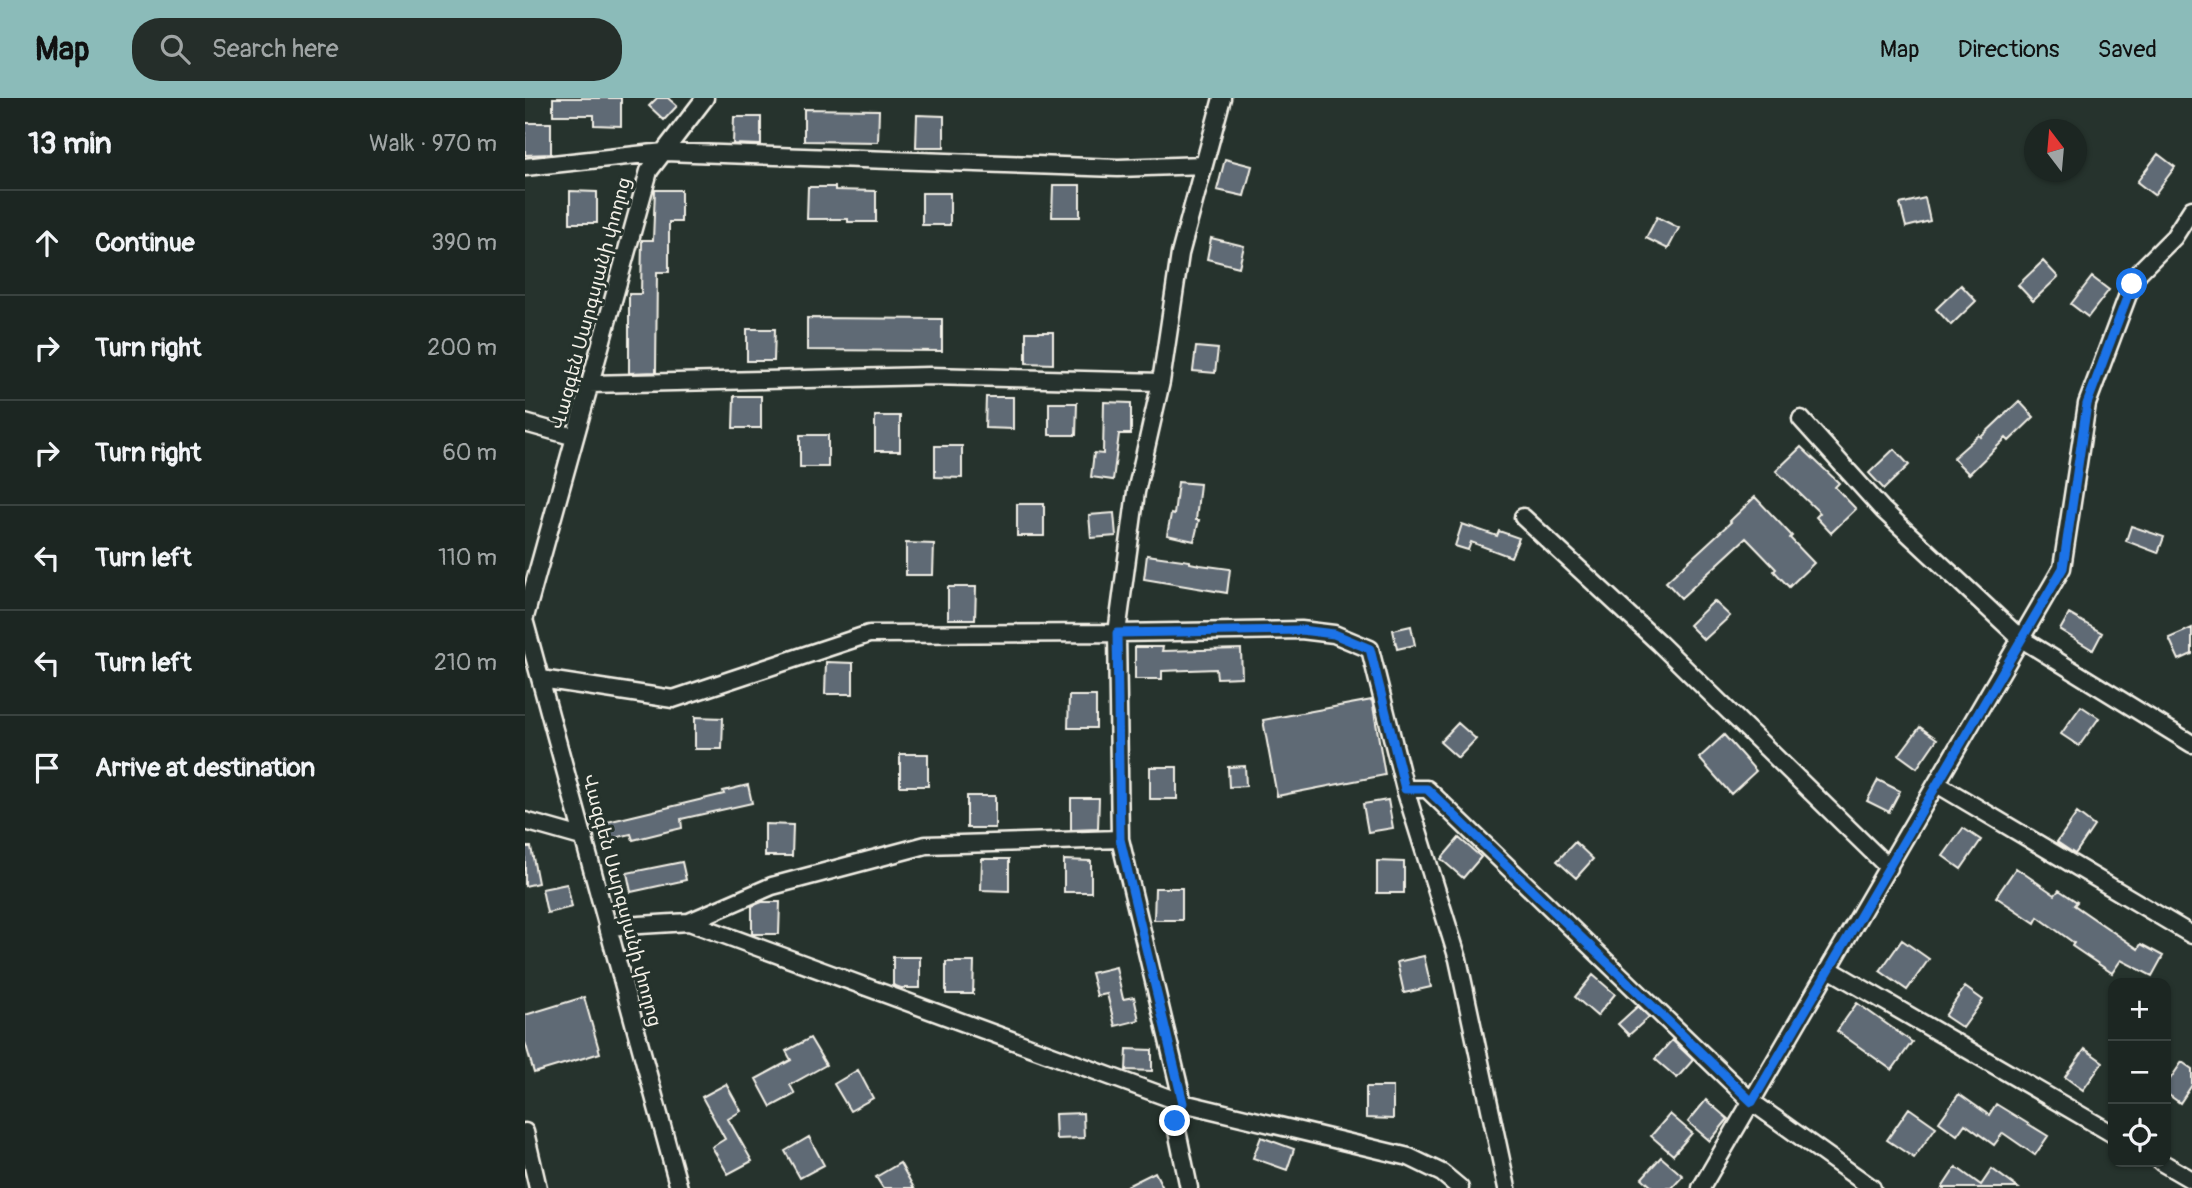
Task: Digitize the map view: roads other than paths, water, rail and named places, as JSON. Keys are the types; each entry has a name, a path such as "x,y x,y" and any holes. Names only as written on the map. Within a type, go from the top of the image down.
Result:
{"street":[{"name":"Վազգեն Սարգսյանի փողոց","path":"525,617 649,171 705,98"},
{"path":"1189,1188 1175,1121 1183,1103 1120,839 1117,633 1136,492 1161,382 1180,254 1222,98"},
{"path":"525,167 664,152 1118,168 1204,165"},
{"path":"1701,1188 2063,568 2087,404 2132,284 2139,272 2174,237 2192,209"},
{"path":"589,384 930,376 1161,382"},
{"path":"1801,419 1883,510 2020,638 2192,744"},
{"path":"525,423 575,437"},
{"path":"1523,517 1658,643 1889,868"},
{"name":"Վազգեն Սարգսյանի փողոց","path":"525,623 679,1188"},
{"path":"541,679 673,699 869,634 1301,630 1334,634 1370,649 1405,789 1458,959 1507,1188"},
{"path":"1937,784 2192,935"},
{"path":"1405,789 1427,789 1752,1102 1873,1188"},
{"path":"525,821 585,838"},
{"path":"607,927 689,922 772,886 926,845 1120,839"},
{"path":"689,922 1183,1103 1409,1157 1442,1172 1460,1188"},
{"path":"1829,969 2108,1131"},
{"path":"525,1132 538,1188"},
{"path":"2170,1167 2192,1180"}]}
